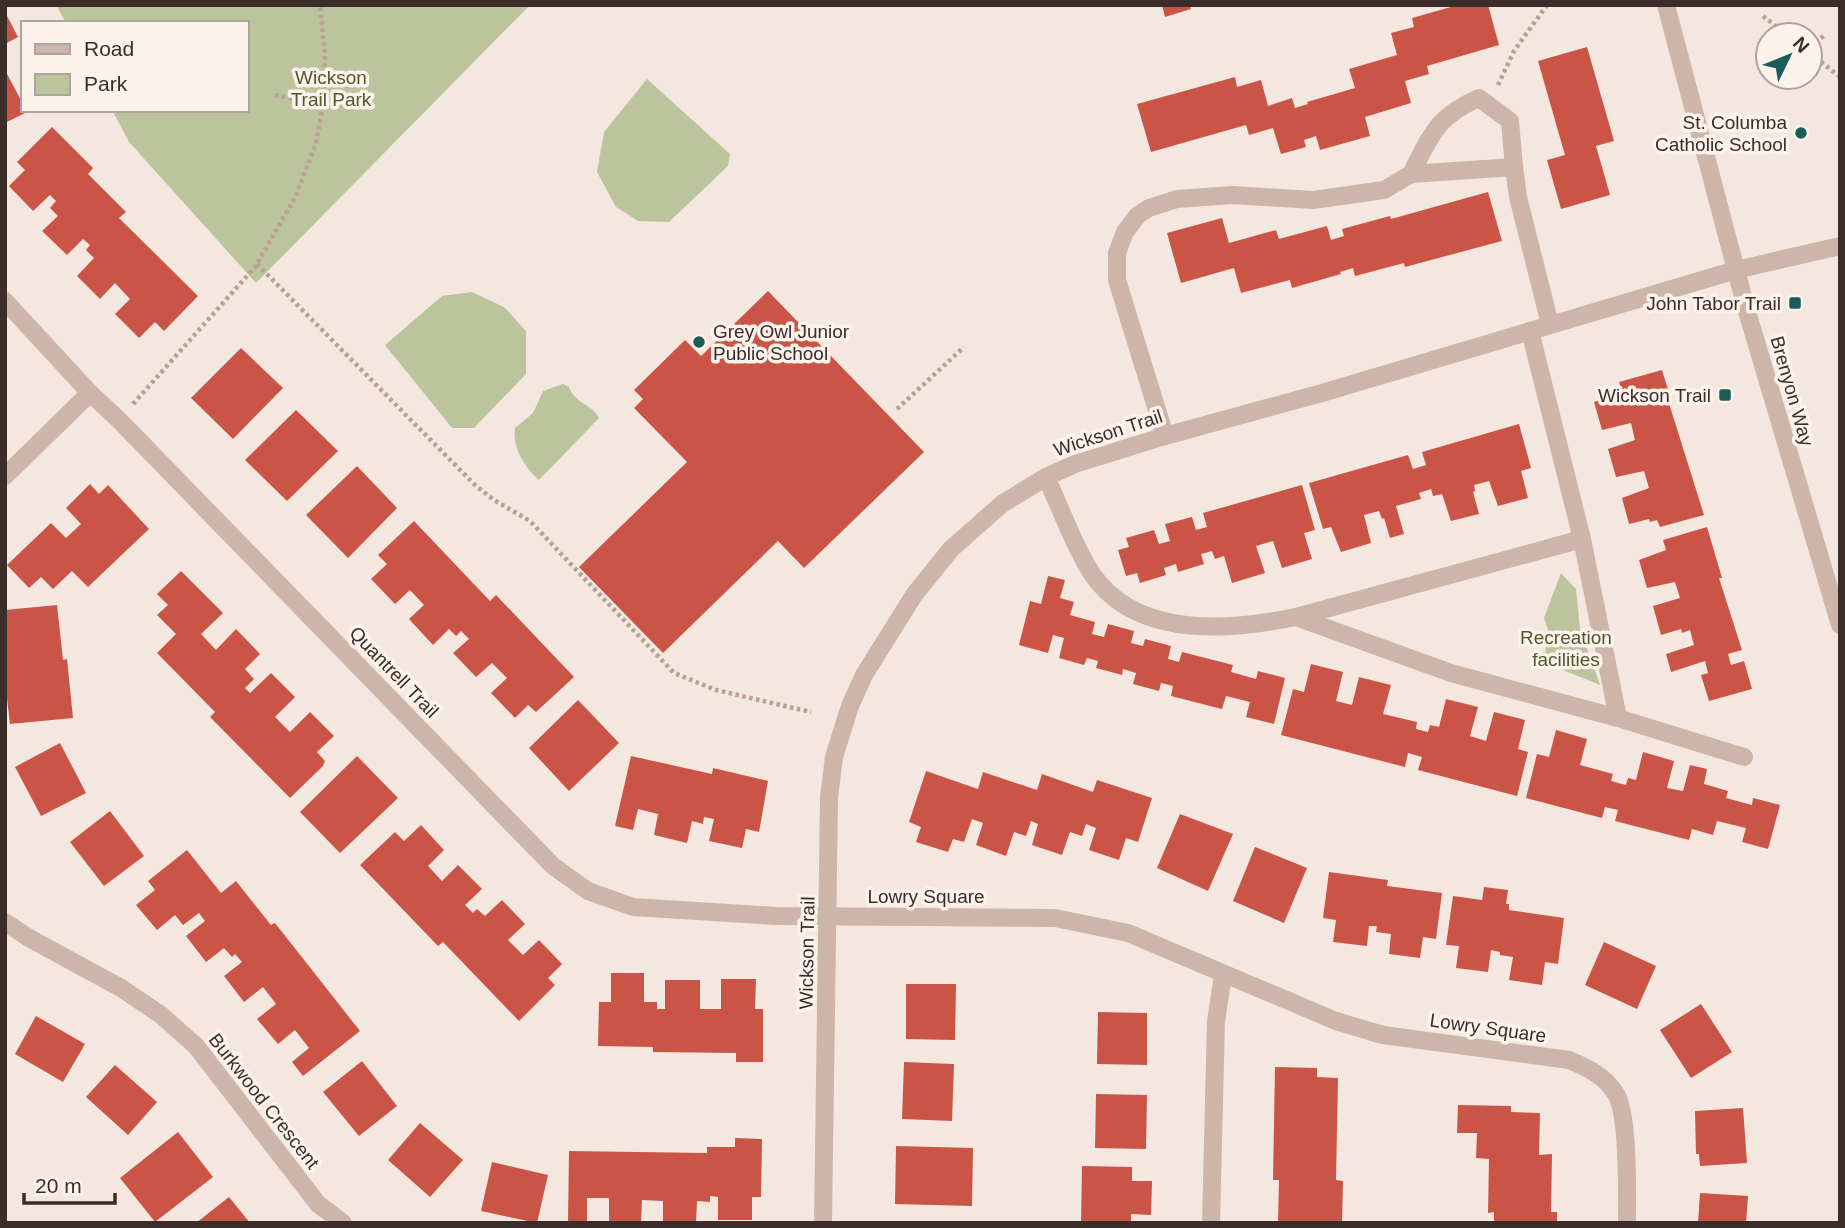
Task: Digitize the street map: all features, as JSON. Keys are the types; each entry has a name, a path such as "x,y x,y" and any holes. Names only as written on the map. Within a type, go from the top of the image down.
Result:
{"street":[{"name":"Brenyon Way","path":"1666,5 1735,271 1840,625"},
{"path":"1411,174 1436,127 1457,108 1479,98 1510,121 1518,197 1550,324"},
{"path":"1165,436 1117,280 1117,253 1125,232 1138,215 1149,208 1177,199 1232,195 1313,200 1384,190 1411,174 1514,167"},
{"path":"1735,271 1840,246"},
{"name":"Wickson Trail","path":"823,1223 829,798 834,757 850,706 864,675 914,595 951,549 1002,504 1046,477 1075,464 1735,271"},
{"name":"Quantrell Trail","path":"5,302 90,393 553,866 588,891 633,908 776,916 829,916"},
{"path":"1530,331 1582,539 1618,718"},
{"path":"5,476 90,393"},
{"path":"1046,477 1097,582 1113,598 1138,614 1171,623 1259,625 1582,539"},
{"path":"1296,617 1451,673 1618,718 1744,757"},
{"name":"Lowry Square","path":"829,916 1055,918 1128,933 1336,1021 1383,1035 1569,1060 1591,1069 1607,1082 1618,1097 1627,1193 1627,1223"},
{"name":"Burkwood Crescent","path":"5,922 121,988 161,1016 196,1046 318,1204 343,1223"},
{"path":"1211,1223 1216,1021 1223,975"}],"path":[{"path":"119,420 257,264 302,182 316,143 323,105 325,55 320,5"},
{"path":"1488,105 1514,51 1547,5"},
{"path":"1763,16 1769,21"},
{"path":"1824,64 1840,77"},
{"path":"275,95 323,105"},
{"path":"257,264 475,485 494,500 530,521 674,673 716,690 811,712"},
{"path":"897,409 964,347"}],"green space":[{"name":"Wickson Trail Park","path":"56,5 530,5 256,283 129,142 113,112 248,112 248,21 65,21"},
{"path":"647,79 730,154 728,166 669,222 638,221 616,207 597,172 604,132"},
{"path":"472,292 504,307 526,331 526,374 474,428 452,428 385,345 442,296"},
{"path":"563,384 599,418 539,480 521,457 515,428 533,413 543,391"},
{"name":"Recreation facilities","path":"1561,573 1576,589 1580,629 1600,685 1543,662 1549,633 1544,618"}],"building":[{"path":"1162,5 1190,5 1191,9 1165,17"},
{"path":"1458,5 1488,5 1499,45 1427,66 1429,74 1405,81 1411,103 1365,117 1370,136 1320,150 1316,136 1304,140 1306,147 1281,154 1273,128 1249,135 1246,125 1151,152 1137,104 1235,77 1237,87 1261,80 1268,106 1292,98 1295,108 1308,104 1307,102 1355,88 1349,69 1397,55 1391,33 1414,27 1412,18"},
{"path":"5,12 18,37 5,44"},
{"path":"1587,47 1614,141 1596,146 1610,195 1561,209 1547,160 1565,155 1538,61"},
{"path":"5,70 21,100 21,112 27,112 5,123"},
{"path":"52,127 93,168 88,174 126,212 119,218 198,296 164,331 155,322 139,338 115,314 130,299 115,283 100,299 77,276 94,258 86,250 90,245 83,239 67,255 42,231 58,216 50,208 56,201 50,195 33,211 9,186 25,170 17,162"},
{"path":"1488,192 1502,241 1405,267 1404,263 1355,276 1353,268 1292,288 1290,280 1241,293 1234,268 1181,283 1167,233 1222,218 1229,243 1276,230 1279,239 1327,226 1331,240 1344,236 1342,229 1390,216 1391,219"},
{"path":"768,291 924,452 804,568 778,541 663,653 579,567 687,462 634,408 643,399 634,390 685,340 701,356"},
{"path":"241,348 283,388 233,439 191,398"},
{"path":"1662,370 1670,396 1667,397 1704,515 1660,527 1657,520 1650,522 1649,519 1629,524 1622,498 1649,488 1644,471 1616,477 1608,449 1635,440 1631,423 1602,430 1594,402 1622,392 1619,382"},
{"path":"296,410 338,451 287,501 245,460"},
{"path":"1519,424 1531,468 1521,471 1528,498 1498,506 1489,481 1474,485 1473,492 1479,514 1451,521 1442,494 1433,496 1431,489 1419,493 1421,499 1396,506 1404,534 1390,538 1379,511 1364,515 1371,543 1341,552 1331,527 1323,529 1309,483 1408,455 1413,469 1426,465 1422,452"},
{"path":"357,466 397,508 348,558 306,515"},
{"path":"90,484 99,494 108,485 149,529 88,587 72,571 53,589 41,577 29,588 7,565 51,523 66,538 81,524 66,508"},
{"path":"1302,485 1315,530 1304,533 1312,559 1282,568 1273,541 1256,546 1265,573 1232,583 1224,556 1215,559 1212,551 1201,554 1204,564 1178,572 1176,564 1164,568 1166,575 1140,583 1137,573 1126,576 1118,550 1129,547 1126,538 1154,530 1159,544 1170,541 1165,524 1192,517 1196,530 1207,527 1203,513"},
{"path":"414,521 490,601 496,595 574,677 536,712 528,705 515,718 491,693 507,678 492,663 476,677 453,653 469,639 461,631 456,636 449,629 433,645 409,619 424,605 410,590 395,604 371,579 387,564 378,555"},
{"path":"1707,527 1722,578 1719,578 1742,650 1728,654 1731,665 1744,661 1752,689 1709,701 1701,675 1708,673 1705,661 1671,672 1666,654 1694,645 1690,630 1682,633 1681,629 1661,635 1653,606 1680,598 1675,582 1647,588 1639,560 1666,550 1663,540"},
{"path":"181,571 223,613 201,634 216,650 236,629 260,654 245,669 254,679 245,688 250,693 271,673 295,697 275,717 290,732 310,712 334,736 317,752 325,761 323,766 290,798 210,717 215,712 157,653 176,634 157,615 168,605 157,594"},
{"path":"1048,576 1065,580 1060,598 1074,602 1070,615 1095,622 1092,634 1104,637 1108,624 1134,631 1131,643 1143,646 1145,639 1171,646 1168,659 1179,662 1182,652 1233,665 1231,672 1256,679 1258,671 1285,678 1274,724 1246,717 1250,702 1226,696 1222,709 1171,696 1173,686 1161,683 1159,691 1133,684 1136,673 1123,669 1122,675 1096,668 1098,661 1087,658 1084,665 1059,658 1064,638 1053,635 1048,653 1019,645 1030,601 1041,604"},
{"path":"57,605 63,660 67,659 73,718 10,724 5,681 5,610"},
{"path":"1311,664 1343,672 1336,701 1352,705 1359,677 1391,685 1383,714 1417,722 1416,729 1428,732 1430,725 1439,727 1446,699 1478,707 1470,736 1486,741 1494,712 1525,720 1518,749 1528,752 1517,796 1418,770 1422,757 1408,753 1405,767 1281,735 1293,689 1304,692"},
{"path":"578,700 619,743 569,791 529,748"},
{"path":"1556,730 1587,739 1580,765 1613,774 1611,781 1626,785 1628,778 1636,780 1643,752 1674,761 1667,788 1683,791 1690,765 1707,769 1704,784 1728,791 1726,798 1752,805 1753,798 1780,805 1768,849 1742,842 1746,828 1717,821 1713,835 1692,829 1689,840 1615,821 1618,810 1605,807 1602,818 1526,798 1537,754 1549,757"},
{"path":"60,743 86,793 41,816 15,767"},
{"path":"357,756 398,798 340,853 300,812"},
{"path":"631,756 712,774 713,768 768,781 759,832 746,829 742,848 709,841 714,819 704,817 703,824 692,821 687,843 654,835 658,814 638,809 633,830 615,826"},
{"path":"926,771 978,789 983,772 1037,790 1042,774 1093,792 1097,780 1152,798 1138,842 1126,838 1119,860 1089,850 1096,828 1086,824 1082,836 1070,832 1062,855 1032,845 1038,824 1031,821 1026,836 1014,832 1006,856 976,845 983,823 972,819 964,842 953,839 948,852 916,842 921,827 909,822"},
{"path":"110,811 144,856 104,886 70,842"},
{"path":"1180,814 1233,834 1208,891 1157,868"},
{"path":"421,825 444,850 428,866 442,881 458,865 482,889 465,905 473,913 477,909 485,916 502,900 525,924 508,940 523,955 539,940 562,964 548,978 555,985 519,1021 443,942 438,946 360,865 395,832 404,841"},
{"path":"1255,847 1307,868 1284,923 1233,901"},
{"path":"187,850 221,893 236,881 271,925 275,923 360,1031 303,1076 292,1062 309,1048 295,1030 278,1044 257,1019 276,1004 263,987 244,1002 224,976 242,962 235,954 232,957 224,948 206,962 186,936 205,921 199,913 183,925 175,915 157,930 136,905 155,890 148,881"},
{"path":"1329,872 1388,880 1387,886 1442,893 1436,939 1423,937 1420,958 1389,954 1391,934 1376,932 1377,926 1369,926 1367,946 1333,942 1336,920 1323,918"},
{"path":"1484,887 1508,890 1506,904 1509,904 1509,910 1564,918 1558,964 1545,962 1542,985 1509,980 1513,957 1491,950 1488,972 1456,968 1459,946 1446,945 1453,896 1482,900"},
{"path":"1604,942 1656,966 1637,1009 1585,985"},
{"path":"611,973 644,973 644,1002 657,1002 657,1009 665,1009 665,980 700,980 700,1009 721,1009 721,979 756,979 755,1009 763,1009 763,1062 736,1062 736,1053 653,1052 653,1047 598,1046 599,1002 611,1002"},
{"path":"906,984 956,984 955,1040 906,1039"},
{"path":"1701,1004 1732,1052 1691,1078 1660,1030"},
{"path":"1098,1012 1147,1013 1147,1065 1097,1064"},
{"path":"36,1016 85,1044 63,1082 15,1054"},
{"path":"362,1061 397,1106 359,1136 323,1092"},
{"path":"904,1062 954,1064 952,1121 902,1119"},
{"path":"115,1065 157,1102 128,1135 86,1097"},
{"path":"1275,1067 1317,1068 1317,1077 1338,1078 1336,1180 1343,1181 1342,1223 1278,1223 1279,1180 1273,1180"},
{"path":"1096,1094 1147,1095 1146,1149 1095,1148"},
{"path":"1458,1105 1511,1106 1511,1112 1540,1113 1539,1155 1552,1154 1551,1212 1557,1212 1557,1223 1494,1223 1494,1212 1488,1213 1489,1159 1476,1158 1477,1133 1457,1133"},
{"path":"1743,1108 1747,1163 1700,1166 1699,1154 1696,1154 1695,1111"},
{"path":"420,1123 463,1160 430,1197 388,1160"},
{"path":"178,1132 213,1177 155,1222 120,1178"},
{"path":"735,1138 762,1139 761,1197 752,1197 752,1220 718,1220 718,1197 710,1196 710,1202 697,1201 696,1223 663,1223 663,1201 642,1200 641,1223 609,1223 609,1198 587,1198 587,1222 568,1222 569,1151 707,1153 707,1147 735,1147"},
{"path":"896,1146 973,1148 972,1206 895,1204"},
{"path":"492,1162 548,1175 537,1223 481,1211"},
{"path":"1082,1166 1132,1167 1132,1181 1152,1181 1151,1215 1131,1214 1131,1223 1081,1223"},
{"path":"1700,1193 1748,1196 1746,1223 1698,1223"},
{"path":"229,1197 250,1223 196,1223"}],"place":[{"name":"St. Columba Catholic School","path":"1801,133"},
{"name":"John Tabor Trail","path":"1795,303"},
{"name":"Grey Owl Junior Public School","path":"699,342"},
{"name":"Wickson Trail","path":"1725,395"}]}
